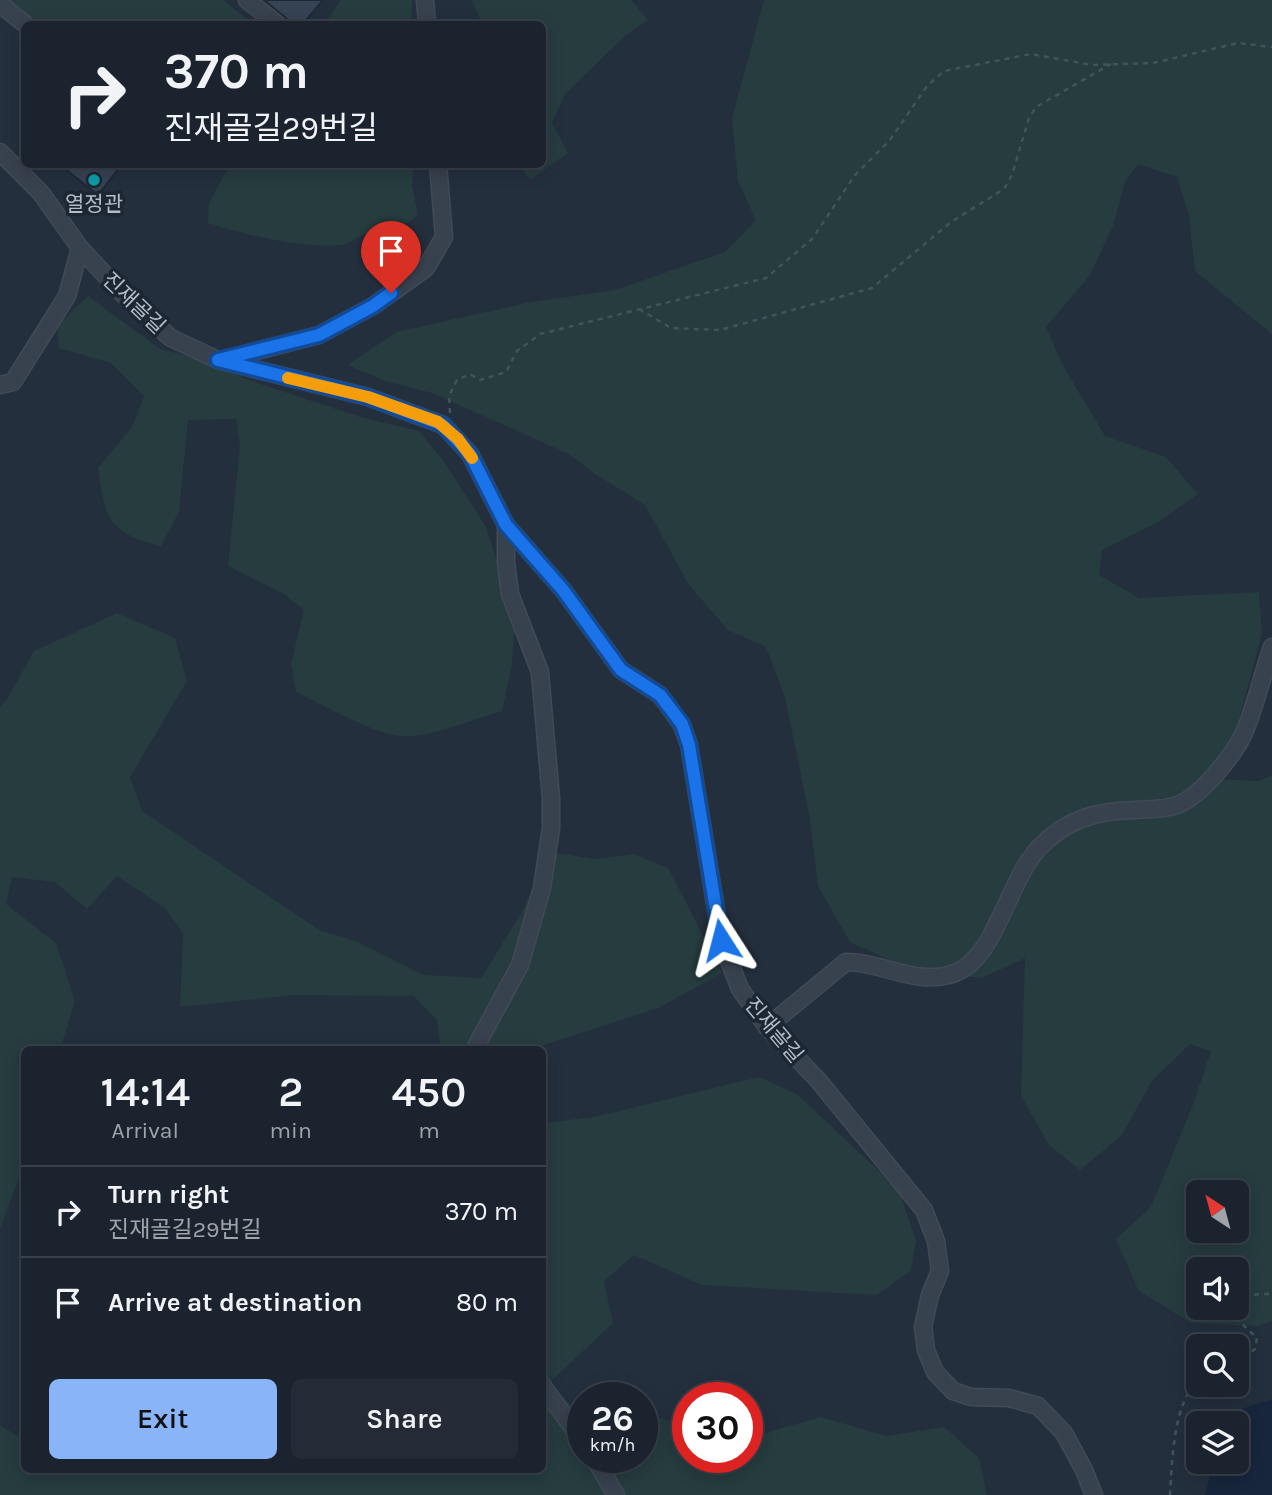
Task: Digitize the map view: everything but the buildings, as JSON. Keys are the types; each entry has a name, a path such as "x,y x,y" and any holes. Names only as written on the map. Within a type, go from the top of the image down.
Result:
{"street":[{"path":"247,0 273,21"},
{"path":"425,0 427,21"},
{"path":"0,4 21,21"},
{"name":"진재골길","path":"0,152 41,193 80,248 135,307 172,338 218,360 368,397 443,425 470,454 506,525 563,590 621,670 660,695 682,724 689,745 721,940 740,989 767,1027 818,1080 924,1210 936,1241 940,1271 930,1295 923,1327 926,1350 935,1372 953,1391 971,1397 1009,1398 1038,1406 1064,1433 1094,1495"},
{"path":"218,360 319,335 373,306 426,268 444,237 438,168"},
{"name":"진재골길","path":"0,385 13,382 67,296 80,248"},
{"path":"476,1046 520,965 542,888 551,828 551,785 540,671 510,594 506,563 506,525"},
{"path":"767,1027 846,962 862,962 915,977 956,973 979,957 1023,869 1055,832 1093,814 1177,805 1196,795 1243,735 1272,647"},
{"path":"546,1391 567,1420"},
{"path":"603,1473 616,1495"}],"path":[{"path":"443,425 450,413 449,396 457,380 470,374 480,380 506,372 517,351 540,334 766,278 782,267 812,239 855,175 890,140 927,86 944,71 1031,54 1076,60 1083,64 1153,63 1238,43 1272,47"},
{"path":"639,309 671,328 720,330 872,288 951,222 1004,189 1012,175 1029,118 1036,107 1111,64"},
{"path":"1249,1296 1272,1294"},
{"path":"1238,1320 1257,1338 1255,1349 1249,1353"},
{"path":"1170,1495 1178,1419 1186,1397"}],"green space":[{"path":"0,0 223,0 249,21 22,21"},
{"path":"341,0 412,0 411,21 326,21"},
{"path":"472,0 631,0 648,20 625,36 565,94 552,123 568,153 530,180 521,168 546,168 546,21 481,21"},
{"path":"764,0 1272,0 1272,334 1195,271 1189,216 1177,177 1138,164 1125,182 1113,226 1090,275 1046,327 1063,366 1105,436 1166,457 1198,494 1158,522 1102,550 1099,575 1139,598 1259,592 1262,634 1233,742 1214,779 1259,781 1272,775 1272,1321 1258,1326 1191,1323 1186,1320 1249,1320 1249,1257 1186,1257 1186,1320 1138,1290 1116,1239 1151,1207 1194,1102 1211,1051 1190,1044 1152,1081 1122,1135 1080,1170 1049,1145 1021,1096 1025,958 982,978 914,971 850,942 818,886 809,814 785,698 766,647 728,630 689,585 645,505 595,474 569,454 432,393 385,381 348,365 396,332 531,302 615,290 725,252 756,220 738,181 732,118"},
{"path":"228,168 414,168 412,186 418,215 400,226 369,232 348,243 326,246 273,240 208,223 209,203"},
{"path":"88,296 160,349 204,360 246,379 360,417 419,431 443,460 486,527 515,616 512,664 502,711 438,731 401,736 363,725 296,692 291,664 304,610 284,594 228,566 240,445 236,419 188,420 179,512 161,546 130,536 112,521 103,500 98,468 132,427 144,396 111,363 59,348 57,326"},
{"path":"117,613 175,638 187,681 130,777 142,811 319,930 355,941 423,975 481,978 522,912 548,852 596,859 635,854 669,869 722,973 658,1008 541,1046 440,1046 437,1020 414,996 293,995 180,1007 183,933 164,907 117,876 87,909 55,882 12,877 6,904 56,943 75,1001 61,1046 21,1046 21,1173 0,1229 0,707 34,651"},
{"path":"759,1077 797,1094 899,1190 916,1241 911,1270 877,1295 702,1285 634,1255 604,1281 613,1323 549,1383 567,1401 567,1473 658,1473 658,1418 672,1421 672,1473 763,1473 763,1433 821,1417 886,1436 944,1427 979,1458 987,1495 0,1495 0,1425 21,1436 21,1473 546,1473 546,1123 594,1117"}],"water":[{"path":"1272,1399 1272,1495 1205,1495 1211,1474 1249,1474 1249,1411 1235,1411"}],"slow traffic":[{"path":"288,378 368,397 438,422 458,439 472,458"}],"place":[{"name":"열정관","path":"94,180"}],"route":[{"path":"391,293 373,306 319,335 218,360 368,397 438,422 458,439 486,482 506,525 563,590 621,670 660,695 682,724 689,745 721,940"}]}
